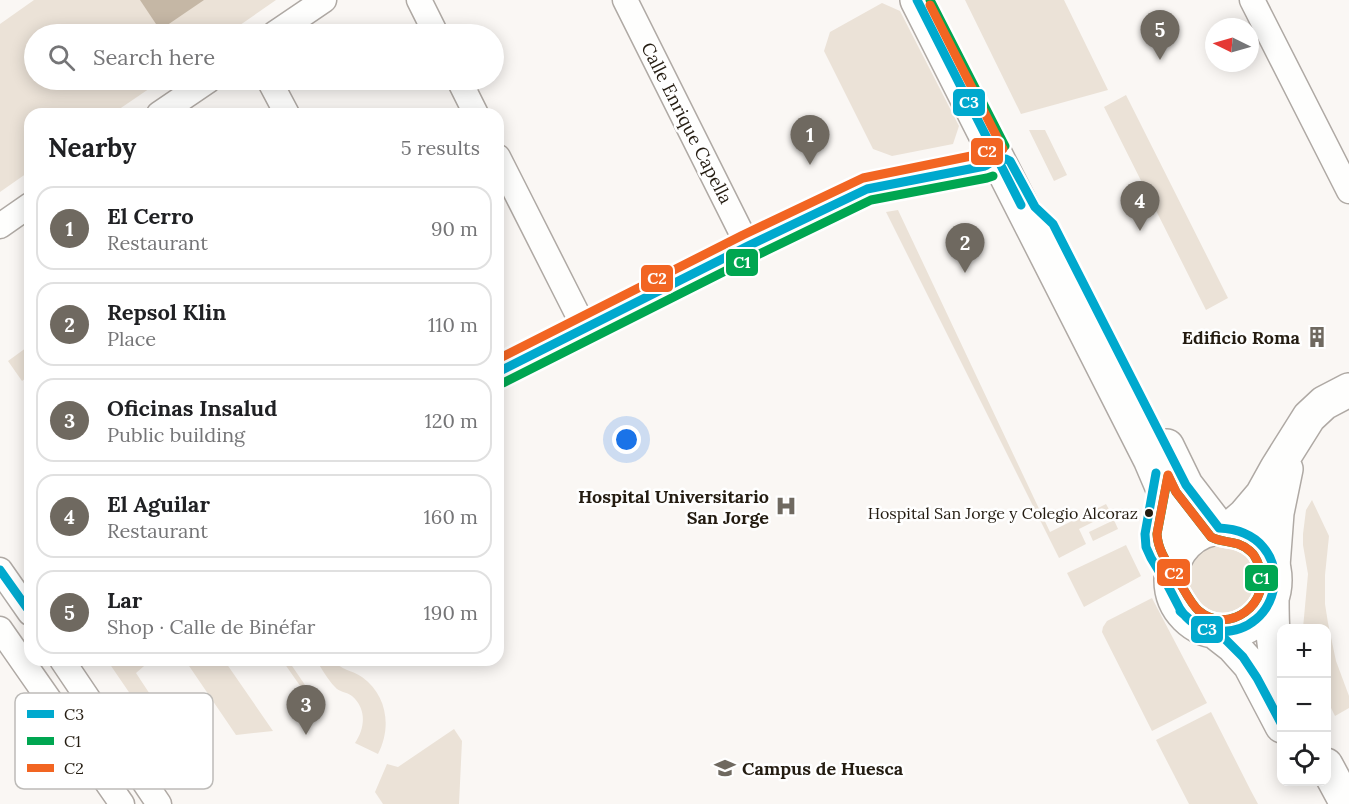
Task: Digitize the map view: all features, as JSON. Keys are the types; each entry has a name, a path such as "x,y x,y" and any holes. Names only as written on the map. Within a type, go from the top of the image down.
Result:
{"main road":[{"path":"917,0 1150,459 1179,529 1178,554 1171,573 1172,593 1176,603 1181,612 1196,625 1215,632 1233,646 1250,665 1277,718"},
{"path":"941,0 1186,485 1224,528"},
{"path":"1224,528 1245,515 1262,495 1303,425 1316,410 1324,403 1349,390"},
{"path":"1277,660 1273,641 1272,582 1277,513 1293,444"},
{"path":"1178,554 1191,538 1209,529 1224,528 1239,530 1257,541 1269,557 1272,582 1262,615 1236,631 1215,632"},
{"path":"1331,774 1347,804"},
{"path":"1312,786 1321,804"}],"street":[{"path":"289,24 324,0"},
{"path":"419,0 431,24"},
{"name":"Calle Enrique Capella","path":"625,0 748,246"},
{"path":"1252,0 1349,191"},
{"path":"168,108 194,90"},
{"path":"274,90 284,108"},
{"path":"464,90 473,108"},
{"path":"504,369 867,189 985,166 998,160"},
{"path":"504,169 585,328"},
{"path":"0,226 24,209"},
{"path":"0,570 24,602"},
{"path":"0,629 24,663"},
{"path":"26,666 45,693"},
{"path":"66,666 84,693"},
{"path":"112,789 122,804"},
{"path":"149,789 159,804"}],"shaded area":[{"path":"34,0 276,0 241,24 24,24 24,90 147,90 121,108 24,108 24,175 0,192 0,24"},
{"path":"140,0 204,0 169,24 156,24"},
{"path":"965,0 1064,0 1108,90 1021,114"},
{"path":"882,3 900,11 959,126 953,144 892,156 873,149 824,51 830,32"},
{"path":"1126,95 1228,298 1206,310 1104,107"},
{"path":"1029,130 1045,130 1067,175 1054,181"},
{"path":"898,210 1050,532 1106,504 1111,513 1079,529 1086,544 1059,558 886,212"},
{"path":"24,349 24,380 22,381 8,361"},
{"path":"1312,500 1329,536 1325,575 1325,604 1328,624 1303,624 1308,574 1303,545 1306,510"},
{"path":"1114,520 1118,529 1093,541 1089,532"},
{"path":"1216,543 1230,543 1244,549 1254,559 1260,573 1258,594 1244,611 1230,617 1216,617 1202,611 1192,601 1186,587 1186,573 1192,559 1202,549"},
{"path":"1126,545 1141,576 1084,607 1067,573"},
{"path":"1152,598 1207,703 1152,731 1102,632 1107,621"},
{"path":"1331,637 1336,661 1349,696 1349,708 1335,716 1331,708"},
{"path":"111,666 144,666 136,673 149,693 130,693"},
{"path":"189,666 228,666 273,731 236,735 213,701 213,693 207,693"},
{"path":"286,666 292,666 320,707 317,710"},
{"path":"320,666 340,666 362,677 377,693 385,712 386,723 378,754 355,743 361,731 363,719 360,707 352,696 339,690 327,678"},
{"path":"1211,712 1258,804 1189,804 1156,740"},
{"path":"454,729 462,741 459,804 383,804 375,792 387,764 398,767"}],"transit line":[{"name":"C3","path":"917,0 1021,205"},
{"name":"C1","path":"930,0 1005,146"},
{"name":"C2","path":"504,356 743,235 863,178 981,154 995,148 1003,149 930,5"},
{"name":"C3","path":"504,369 867,189 985,166 997,159 1003,159 1010,161 1035,207 1053,224 1186,485 1219,528"},
{"name":"C1","path":"504,382 871,200 993,176"},
{"name":"C3","path":"1156,473 1145,534 1146,547 1183,613 1198,626 1213,631 1237,629 1256,619 1268,603 1274,584 1273,565 1263,547 1246,534 1219,528"},
{"name":"C2","path":"1168,475 1176,492 1211,537 1245,547 1257,560 1262,580 1260,592 1246,612 1235,618 1223,620 1211,618 1199,611 1162,553 1157,534 1168,475"},
{"name":"C1","path":"1168,476 1176,492 1211,537 1245,547 1257,560 1262,580 1260,592 1246,612 1235,618 1223,620 1211,618 1199,611 1162,553 1157,534 1168,476"},
{"name":"C3","path":"0,570 24,604"},
{"name":"C3","path":"1180,611 1195,624 1223,637 1243,657 1277,716"}],"place":[{"name":"Lar","path":"1160,60"},
{"name":"El Cerro","path":"810,165"},
{"name":"El Aguilar","path":"1140,231"},
{"name":"Repsol Klin","path":"965,273"},
{"name":"Edificio Roma","path":"1317,337"},
{"name":"Hospital Universitario San Jorge","path":"786,506"},
{"name":"Hospital San Jorge y Colegio Alcoraz","path":"1149,513"},
{"name":"Oficinas Insalud","path":"306,735"},
{"name":"Campus de Huesca","path":"725,768"}]}
